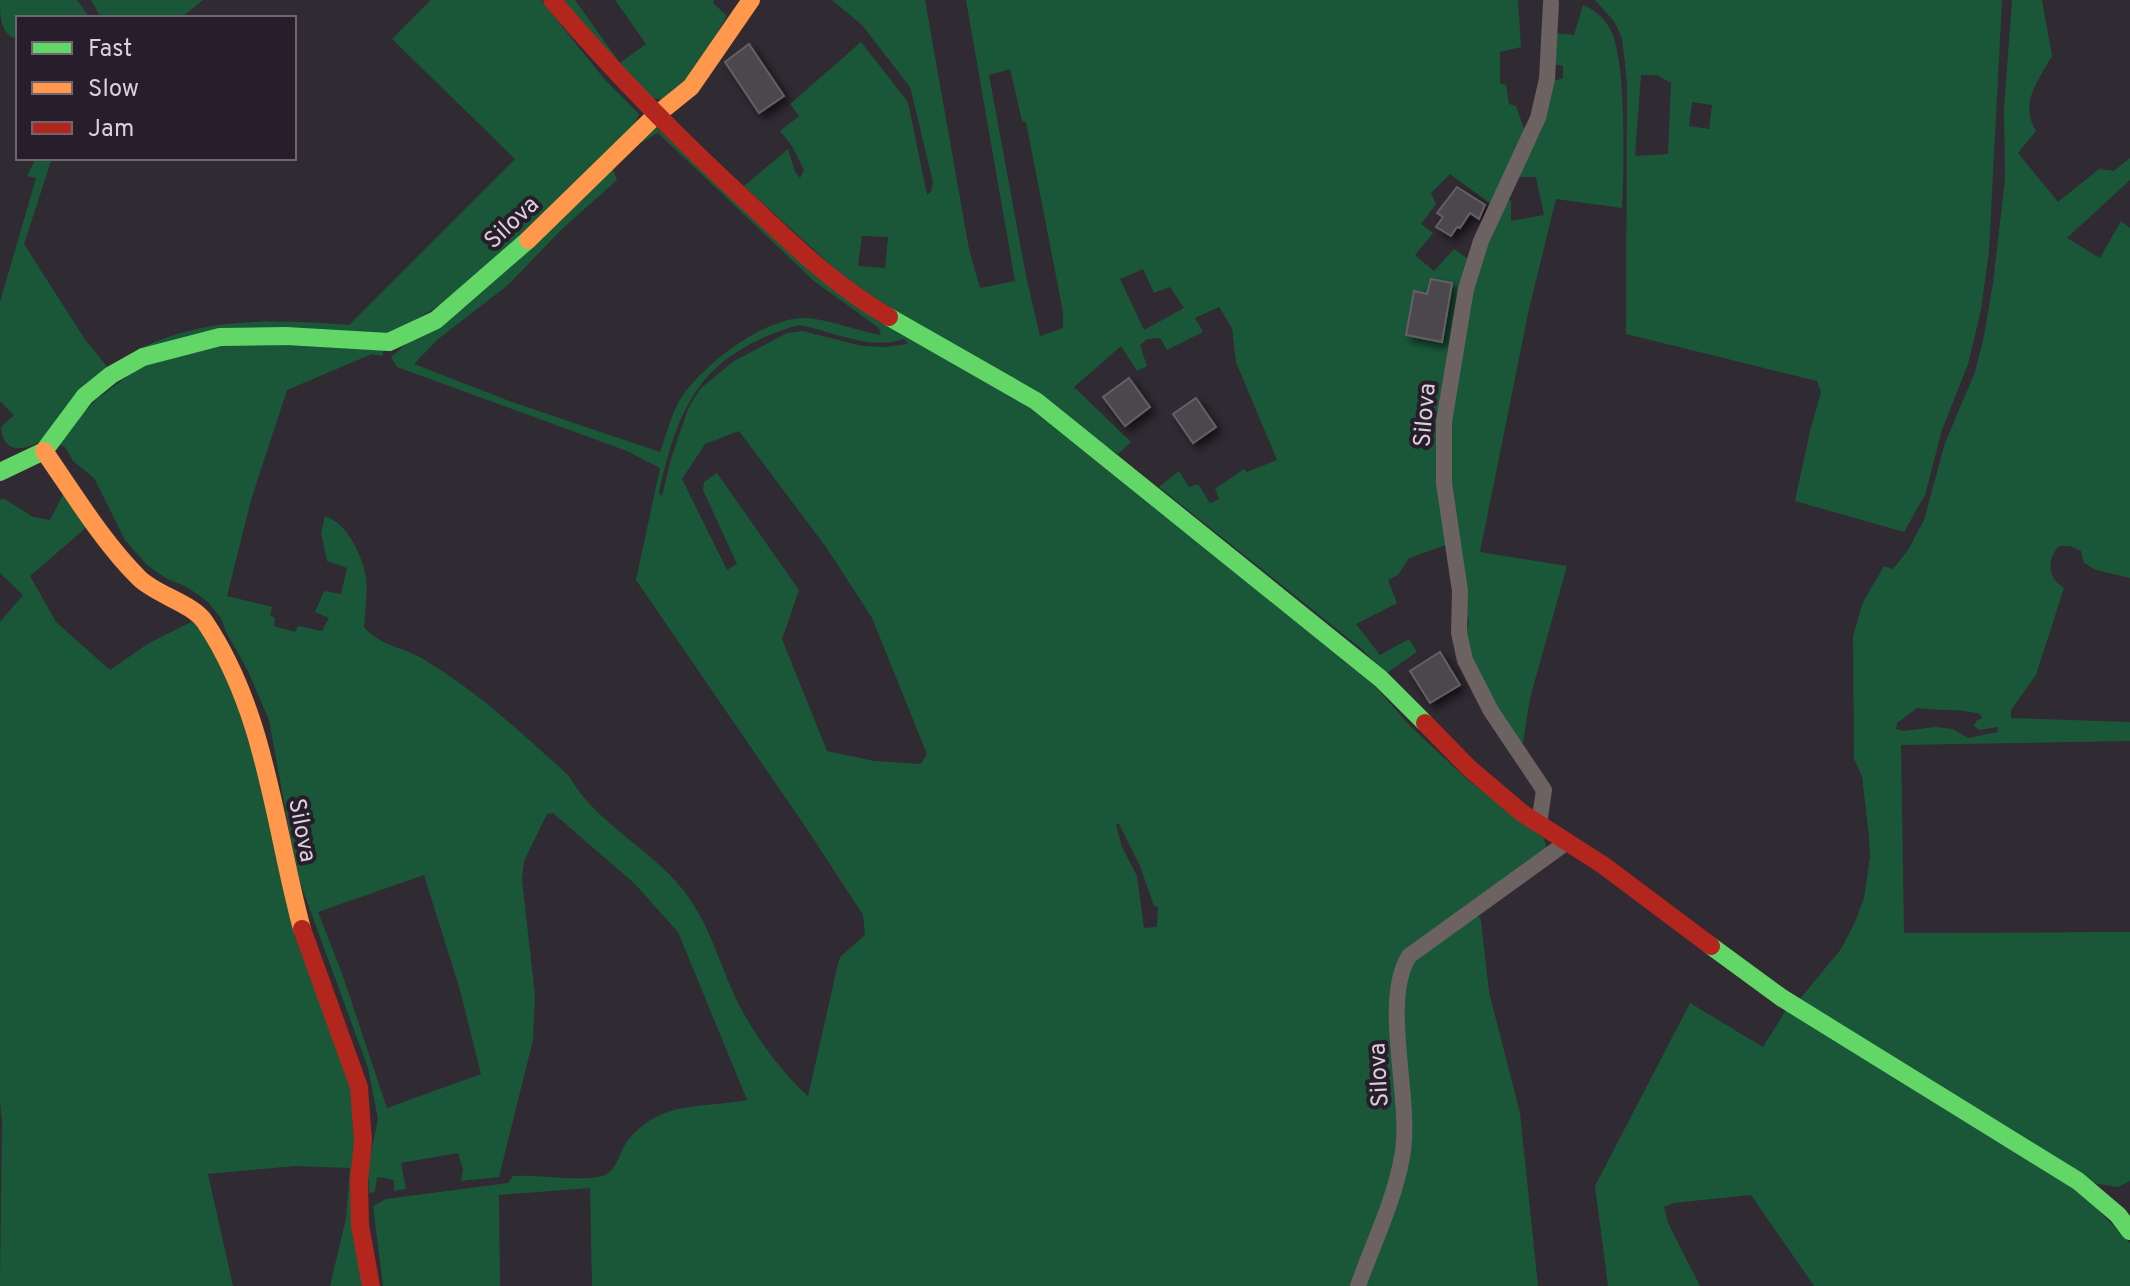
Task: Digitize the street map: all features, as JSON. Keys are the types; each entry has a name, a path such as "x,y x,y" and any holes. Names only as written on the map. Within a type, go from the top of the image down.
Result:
{"street":[{"path":"552,0 598,57 655,116 838,285 867,306 999,376 1036,401 1381,679 1469,768 1522,813 1567,842 1782,998 2078,1181 2118,1215 2130,1231"},
{"name":"Silova","path":"0,472 44,451 85,396 111,375 143,357 220,337 286,336 389,342 436,320 521,247 655,116 691,87 751,0"},
{"name":"Silova","path":"1539,824 1544,790 1491,711 1465,660 1459,633 1460,591 1444,483 1444,422 1466,289 1473,265 1538,118 1547,79 1551,3"},
{"name":"Silova","path":"44,451 99,530 141,580 202,618 221,649 249,711 263,755 287,874 302,930 359,1087 363,1141 359,1181 360,1225 371,1286"},
{"name":"Silova","path":"1358,1286 1389,1207 1403,1155 1404,1105 1398,1006 1401,970 1409,956 1567,842"}],"green space":[{"path":"0,0 77,0 89,16 16,16 14,38 6,32"},
{"path":"91,0 203,0 183,16 100,16"},
{"path":"431,0 541,0 605,80 639,114 634,126 470,288 387,336 173,342 41,441 21,448 10,446 1,427 14,415 0,401 0,302 36,178 27,176 35,160 51,160 24,244 84,338 108,368 165,338 224,324 285,322 349,325 515,159 392,39"},
{"path":"561,0 575,0 620,63 646,44 615,0 714,0 713,3 727,16 689,76 662,99 638,89 623,75"},
{"path":"832,0 925,0 969,249 980,288 1015,281 966,0 1518,0 1521,47 1500,52 1500,83 1506,85 1509,104 1516,106 1526,134 1492,205 1450,174 1431,193 1436,204 1421,224 1433,233 1415,255 1434,271 1454,249 1469,260 1448,361 1449,544 1409,558 1398,575 1388,580 1397,603 1356,624 1380,655 1409,639 1417,652 1385,674 1363,650 1159,487 1179,471 1189,487 1198,484 1210,503 1219,499 1215,489 1244,469 1247,472 1277,460 1236,362 1232,328 1219,307 1195,318 1203,332 1167,350 1160,338 1147,339 1140,345 1147,366 1137,371 1121,346 1074,387 1131,442 1118,454 846,279 744,186 788,149 800,178 804,170 780,131 799,116 790,104 861,42 908,102 927,195 931,192 933,182 910,87 862,25","holes":["1010,69 1022,121 1026,122 1063,312 1063,328 1040,336 989,75","862,236 888,237 885,268 858,266","1143,269 1154,293 1170,287 1184,308 1144,330 1120,279"]},
{"path":"1595,0 2002,0 1989,251 1981,310 1968,364 1942,430 1925,495 1904,532 1795,501 1821,392 1817,381 1626,334 1627,82 1622,38 1614,21","holes":["1641,75 1657,75 1671,83 1668,154 1635,156","1692,102 1712,105 1709,129 1689,126"]},
{"path":"2012,0 2042,0 2052,56 2032,92 2029,111 2036,131 2018,153 2058,202 2099,169 2114,171 2130,158 2130,180 2067,238 2100,258 2121,221 2130,228 2130,578 2096,570 2084,563 2081,551 2070,546 2059,546 2052,557 2051,569 2055,580 2064,588 2036,675 2011,710 2011,718 2130,722 2130,741 1901,745 1904,933 2130,932 2130,1181 2118,1187 2093,1183 1799,1000 1841,949 1864,898 1870,857 1862,776 1854,759 1853,636 1863,602 1884,566 1893,569 1908,550 1924,520 1945,443 1975,372 1993,283 2005,179 2004,108","holes":["1917,708 1980,714 1982,718 1974,726 1979,730 1997,727 1998,732 1968,738 1953,729 1896,729 1897,723"]},
{"path":"1583,5 1605,22 1615,44 1622,89 1622,208 1556,199 1529,309 1480,552 1567,566 1530,698 1522,750 1489,703 1465,638 1469,621 1464,606 1453,521 1447,437 1476,271 1506,199 1511,201 1511,221 1544,215 1536,177 1517,177 1541,132 1550,82 1563,78 1563,66 1552,64 1553,33 1574,35"},
{"path":"655,126 799,261 1038,412 1374,685 1411,727 1468,780 1543,837 1546,845 1544,856 1431,931 1399,964 1400,1135 1390,1188 1351,1286 592,1286 590,1188 499,1195 500,1286 383,1286 373,1206 386,1199 508,1183 513,1176 585,1178 605,1175 613,1168 628,1140 655,1118 683,1108 747,1100 678,932 635,884 553,813 547,814 524,861 522,880 535,995 533,1040 499,1177 461,1181 463,1169 458,1153 401,1163 406,1189 394,1191 394,1180 377,1177 375,1192 369,1193 368,1167 378,1119 368,1068 297,874 269,720 221,618 208,602 147,565 125,540 94,478 73,461 65,447 54,441 130,367 207,342 384,350 382,356 372,354 287,390 251,500 227,596 272,607 270,615 275,618 274,626 295,632 298,626 322,631 329,618 315,612 324,591 341,594 347,568 327,561 321,533 325,516 340,525 352,541 364,568 367,589 364,627 377,638 443,672 499,714 569,776 595,809 661,866 698,912 737,1000 765,1047 808,1096 840,957 865,935 863,915 636,580 660,468 627,451 397,367 391,357","holes":["658,133 814,281 879,328 881,335 807,318 791,319 756,333 722,356 693,382 679,401 660,452 512,402 414,364 437,340 508,285 562,229 617,180 612,167 637,145","798,325 864,341 877,343 904,339 908,344 862,346 803,331 787,333 734,361 700,389 688,409 662,496 659,493 676,432 700,385 739,351","739,431 826,547 872,618 927,754 921,764 874,761 827,751 782,639 799,590 717,473 704,482 703,490 737,564 727,570 682,479 705,444","1116,824 1119,824 1140,866 1154,906 1158,907 1157,927 1144,928 1137,876 1122,847","424,875 460,990 481,1074 387,1108 318,912"]},
{"path":"66,489 88,526 30,576 56,622 110,670 149,643 195,620 228,674 353,1084 364,1286 330,1286 346,1218 350,1168 295,1166 208,1174 233,1286 0,1286 0,622 23,595 0,573 0,500 3,498 33,517 50,520"},
{"path":"1476,910 1481,921 1489,992 1520,1113 1538,1286 1361,1286 1395,1201 1399,1004 1411,960"},
{"path":"1690,1003 1763,1047 1786,1010 2083,1194 2130,1243 2130,1286 1814,1286 1751,1195 1673,1203 1664,1207 1668,1223 1700,1286 1608,1286 1595,1186"}],"building":[{"path":"749,44 784,96 759,113 725,62"},
{"path":"1457,187 1485,205 1479,219 1470,213 1451,236 1436,227 1443,217 1437,213"},
{"path":"1431,279 1452,283 1442,342 1406,335 1414,291 1427,294"},
{"path":"1129,378 1150,407 1125,426 1103,397"},
{"path":"1196,398 1216,427 1193,443 1173,414"},
{"path":"1440,652 1460,685 1430,703 1410,671"}],"traffic: fast":[{"path":"0,472 44,451 85,396 111,375 143,357 220,337 286,336 389,342 436,320 528,240"},
{"path":"889,317 1036,401 1381,679 1425,723"},
{"path":"1711,946 1782,998 2078,1181 2118,1215 2130,1231"}],"traffic: slow":[{"path":"528,240 655,116 691,87 751,0"},
{"path":"44,451 126,564 146,584 199,615 226,657 242,694 266,771 302,929"}],"traffic: jam":[{"path":"552,0 674,132 784,236 817,266 889,317"},
{"path":"1425,723 1469,768 1522,813 1603,865 1711,946"},
{"path":"302,929 359,1087 363,1141 359,1181 360,1225 371,1286"}]}
